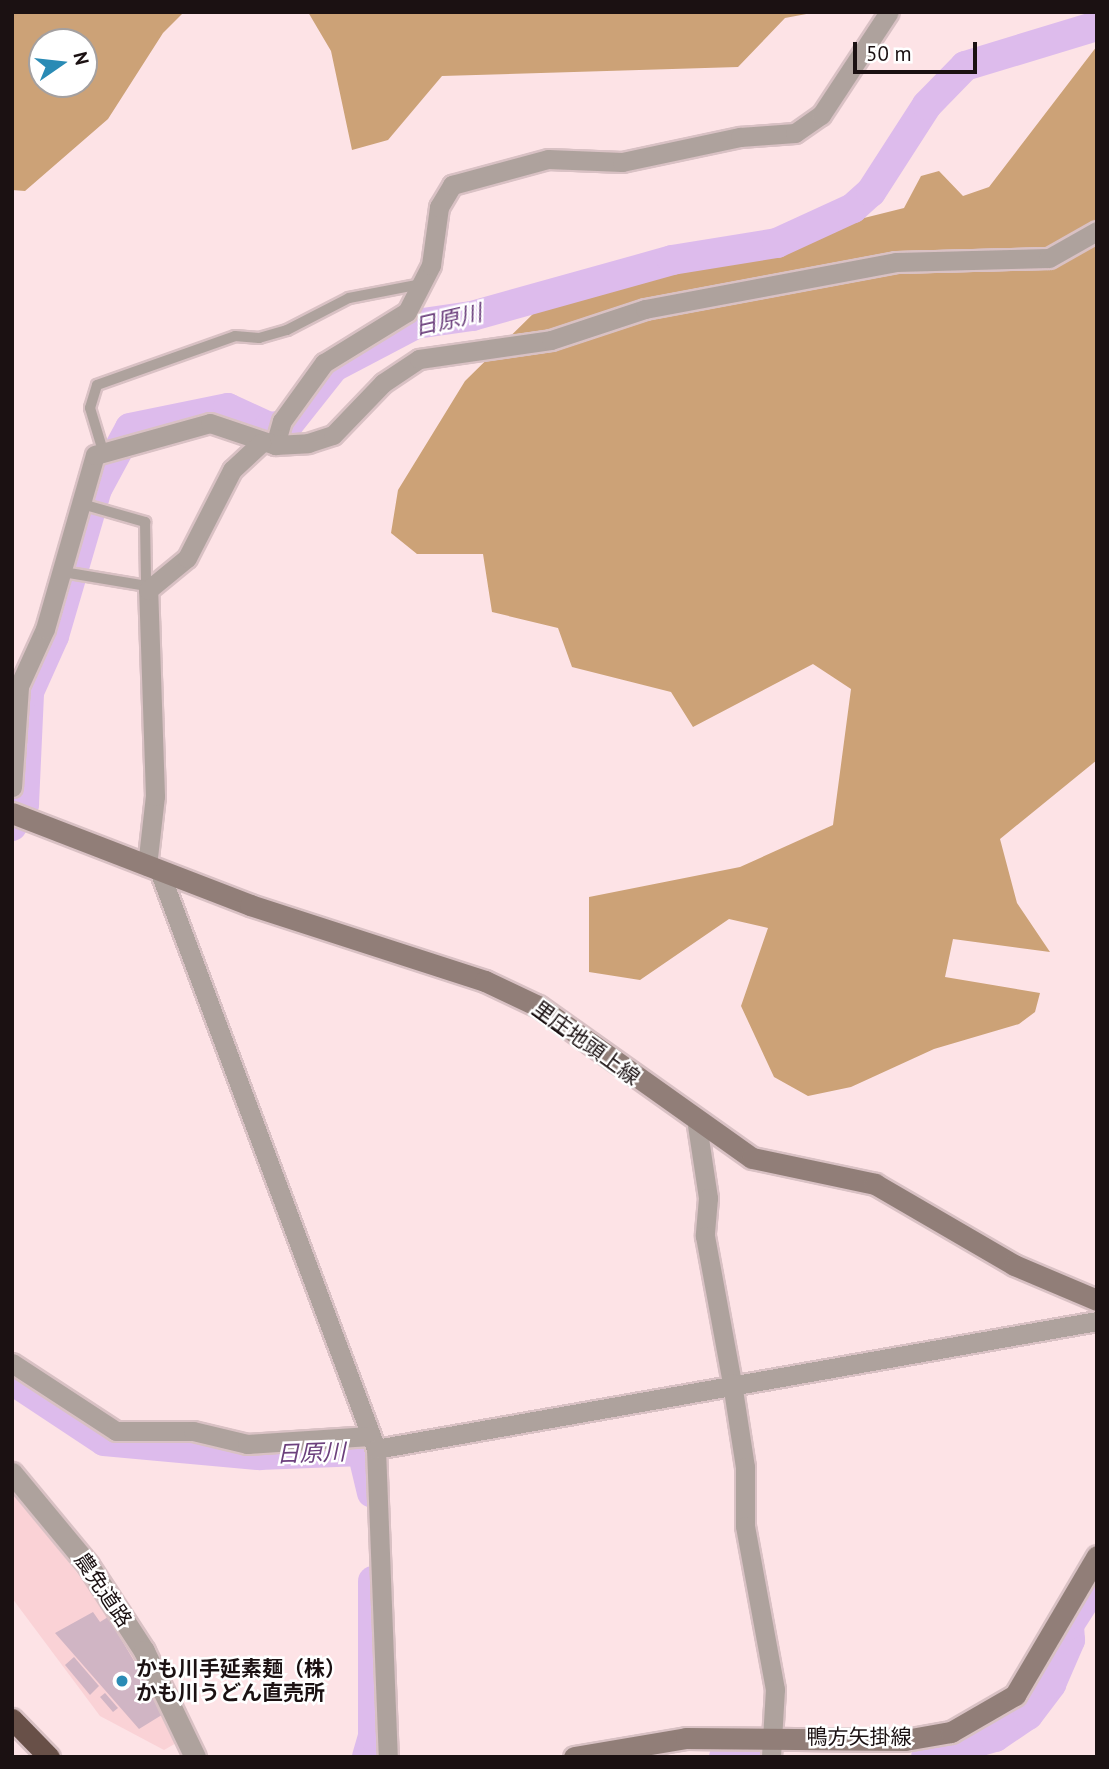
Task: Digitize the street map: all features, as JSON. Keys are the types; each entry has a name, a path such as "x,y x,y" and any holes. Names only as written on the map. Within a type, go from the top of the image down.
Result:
{"highway":[{"path":"12,1719 49,1757"}],"main road":[{"name":"里庄地頭上線","path":"17,815 153,868 485,981 538,1006 697,1125 752,1158 875,1184 1014,1265 1097,1300"},
{"name":"鴨方矢掛線","path":"574,1757 686,1738 772,1746 905,1740 982,1718 1027,1678 1097,1556"}],"street":[{"path":"388,1757 373,1442 153,868 155,796 147,586 187,558 232,470 274,435 324,363 396,322 431,265 441,198 452,186 548,159 636,161 740,137 795,133 821,115 890,12"},
{"path":"12,787 16,699 71,573 89,506 95,455 210,423 274,435 332,435 383,383 419,359 551,340 645,309 896,262 1049,258 1097,231"},
{"path":"697,1125 708,1198 705,1236 733,1383 745,1467 746,1526 775,1689 772,1746"},
{"path":"12,1363 116,1431 193,1431 247,1444 373,1442 1097,1321"},
{"name":"農免道路","path":"12,1473 88,1565 144,1651 195,1757"}],"lane":[{"path":"113,448 90,408 97,385 235,336 259,338 286,330 349,298 421,284"},
{"path":"71,573 147,586 145,522 89,506"}],"shaded area":[{"path":"12,12 184,12 163,33 108,119 25,191 12,190"},
{"path":"308,12 817,12 785,18 738,67 442,76 388,140 352,150 331,51"},
{"path":"1097,46 1097,760 1000,839 1017,903 1050,952 953,939 945,977 1040,993 1035,1012 1019,1024 934,1049 851,1087 808,1096 774,1077 741,1006 768,928 729,919 640,980 589,972 589,897 740,867 833,825 851,689 813,664 693,727 671,692 572,667 558,628 492,612 483,554 417,554 391,533 398,490 465,381 537,310 674,272 783,254 860,219 904,208 921,176 939,171 963,196 989,187"},
{"path":"12,1489 119,1627 178,1742 164,1750 100,1716 12,1598"}],"building":[{"name":"かも川手延素麺（株） かも川うどん直売所","path":"93,1612 100,1622 108,1617 165,1713 139,1729 55,1633"},
{"path":"74,1657 99,1686 90,1695 65,1665"},
{"path":"105,1693 118,1708 113,1712 100,1697"}],"waterway":[{"name":"日原川","path":"12,826 24,804 29,692 54,636 97,489 130,428 228,408 269,427 288,425 334,367 416,324 472,316 672,260 777,243 853,208 871,192 927,105 965,66 1097,26"},
{"name":"日原川","path":"12,1380 104,1441 259,1455 362,1451 372,1493"},
{"name":"日原川","path":"367,1757 373,1736 373,1581"},
{"path":"926,1757 995,1737 1028,1715 1051,1684 1070,1640 1069,1625 1097,1581"},
{"path":"724,1757 750,1757"}],"place":[{"name":"かも川手延素麺（株） かも川うどん直売所","path":"122,1681"}]}
